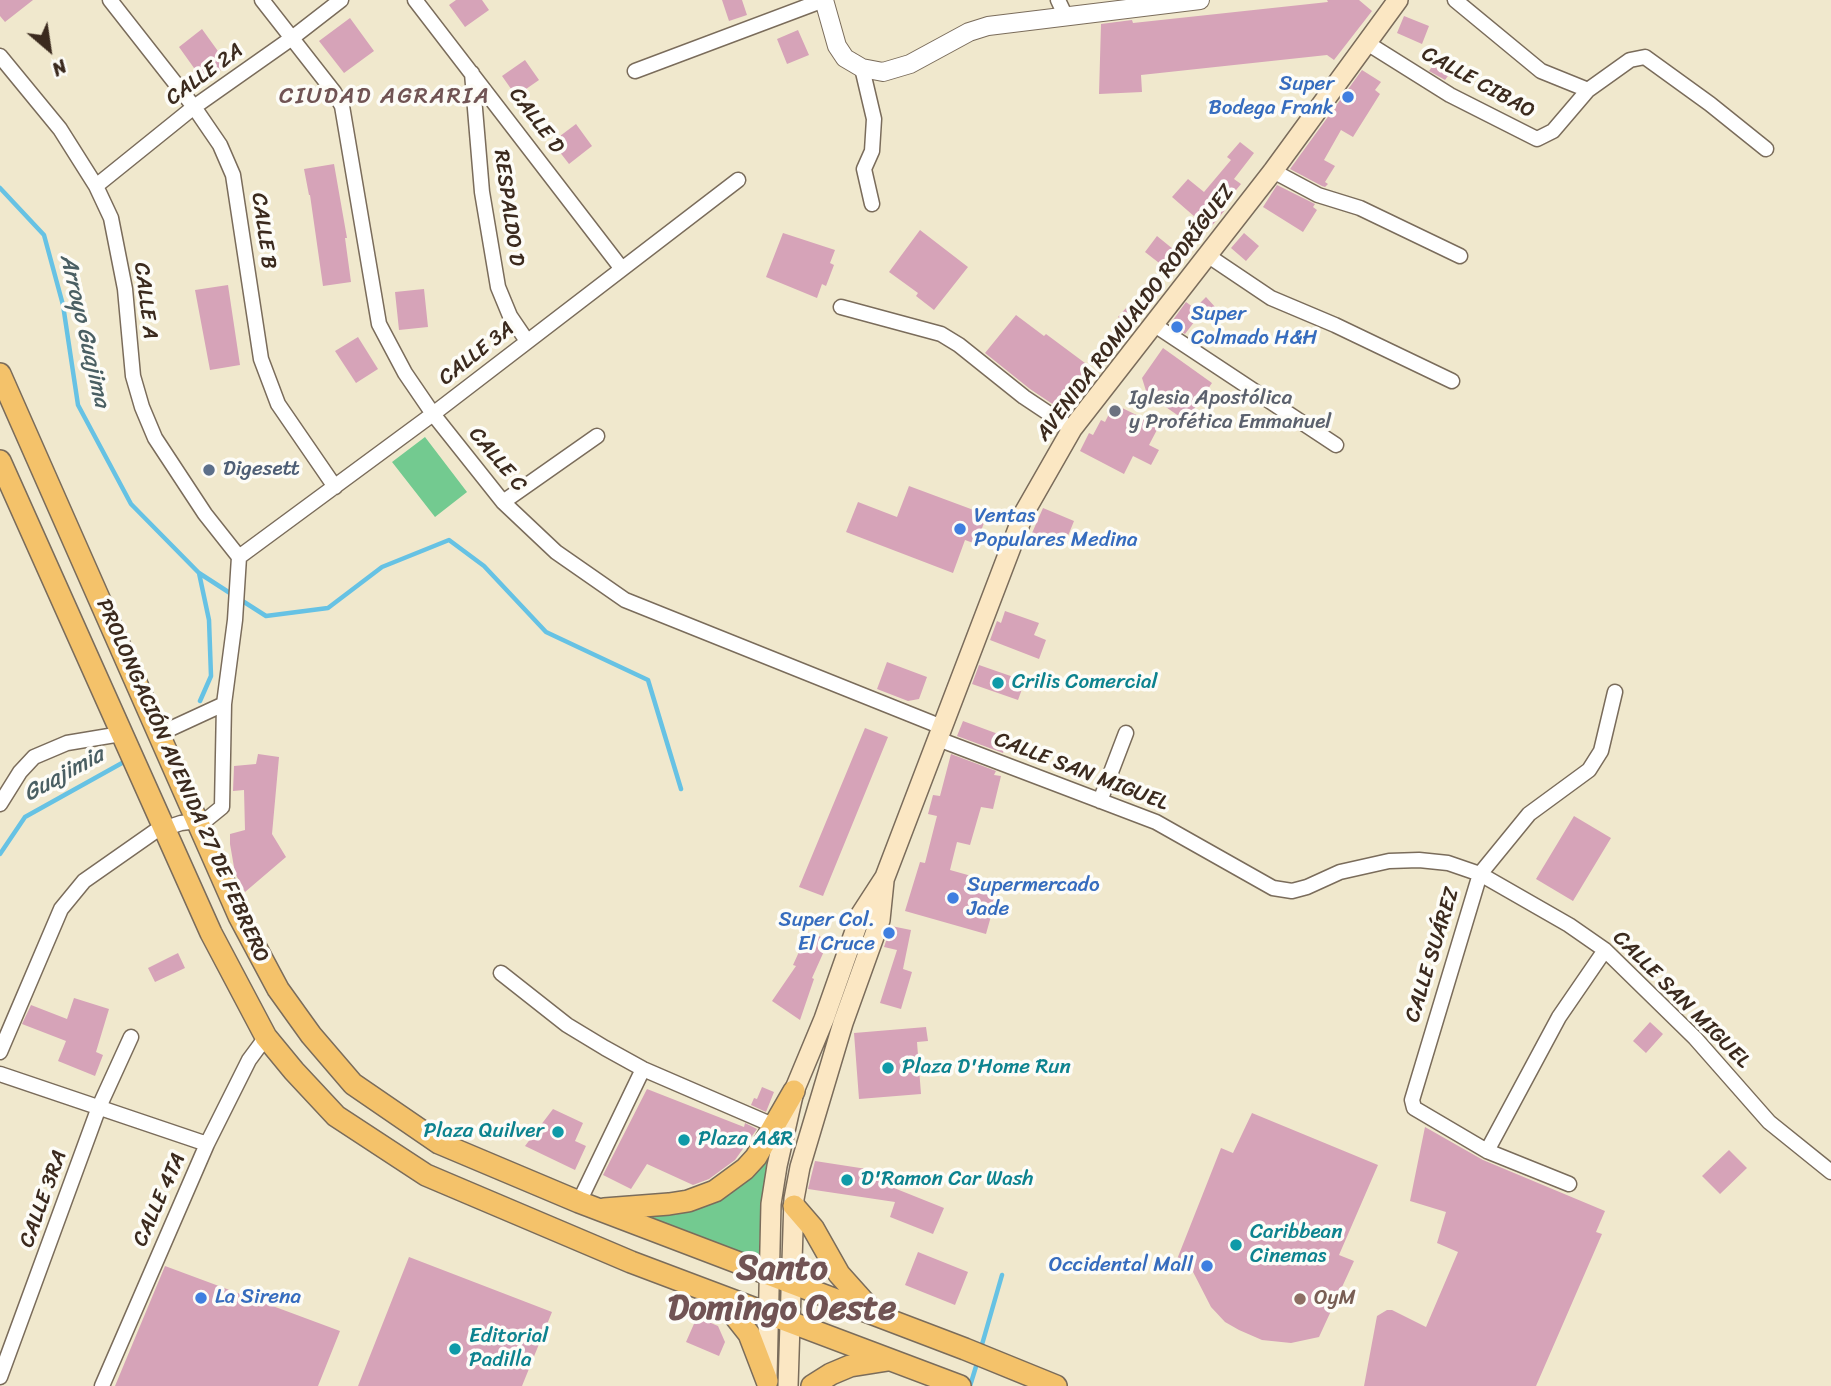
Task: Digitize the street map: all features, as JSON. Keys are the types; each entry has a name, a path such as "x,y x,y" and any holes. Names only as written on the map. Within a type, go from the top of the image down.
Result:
{"main road":[{"name":"AVENIDA ROMUALDO RODRÍGUEZ","path":"767,1384 771,1204 794,1091 824,1019 861,914 885,877 1016,532 1049,466 1072,429 1273,171 1398,0"},
{"name":"PROLONGACIÓN AVENIDA 27 DE FEBRERO","path":"0,374 239,916 278,989 312,1035 354,1084 439,1143 588,1206 1056,1386"},
{"name":"PROLONGACIÓN AVENIDA 27 DE FEBRERO","path":"0,461 211,933 266,1037 336,1116 426,1175 596,1247 957,1385"},
{"name":"AVENIDA ROMUALDO RODRÍGUEZ","path":"788,1386 794,1206 800,1167 844,1023 880,920 885,877"},
{"path":"588,1206 669,1204 688,1201 715,1191 745,1169 756,1157 794,1091"},
{"path":"794,1206 813,1227 839,1274 877,1316"},
{"path":"693,1284 734,1314 749,1334 767,1384"},
{"path":"812,1386 850,1366 891,1360"}],"street":[{"name":"CALLE B","path":"110,0 194,107 220,145 233,175 261,359 278,404 335,486"},
{"name":"CALLE C","path":"262,0 342,106 379,324 405,373 433,414 503,502 556,552 625,600 940,733"},
{"name":"CALLE 2A","path":"96,186 194,107 341,0"},
{"name":"CALLE D","path":"415,0 622,270"},
{"path":"635,71 824,0 837,46 845,58 862,68 883,72 910,64 969,32 988,26 1200,0"},
{"path":"1058,0 1066,17"},
{"path":"1455,0 1541,71 1588,90"},
{"name":"CALLE CIBAO","path":"1367,43 1450,95 1537,139 1553,131 1588,90 1630,60 1645,57 1766,149"},
{"name":"CALLE A","path":"0,56 60,129 96,186 111,218 124,289 133,376 142,407 155,438 205,514 239,557"},
{"path":"862,68 874,119 872,151 864,169 872,204"},
{"name":"RESPALDO D","path":"472,73 482,192 498,287 510,316 527,341"},
{"path":"1273,171 1318,195 1360,208 1460,256"},
{"name":"CALLE 3A","path":"239,557 433,414 738,180"},
{"path":"1207,255 1271,298 1335,325 1452,381"},
{"path":"841,307 941,334 960,345 1024,397 1072,429"},
{"path":"1153,324 1336,445"},
{"path":"503,502 597,436"},
{"path":"0,1052 61,909 84,881 142,838 164,827 198,822 213,816 222,807 224,704 235,620 239,557"},
{"name":"CALLE SUÁREZ","path":"1569,1184 1487,1152 1414,1108 1412,1100 1480,874 1529,814 1590,770 1601,751 1615,692"},
{"path":"159,734 224,704"},
{"name":"CALLE SAN MIGUEL","path":"940,733 1156,822 1273,888 1292,891 1340,872 1389,861 1448,863 1480,874 1569,925 1605,950 1695,1038 1769,1122 1831,1172"},
{"path":"1100,801 1126,733"},
{"path":"0,804 20,772 34,757 67,743 121,734"},
{"path":"1487,1152 1559,1017 1605,950"},
{"path":"500,972 567,1025 643,1069 775,1126"},
{"name":"CALLE 3RA","path":"0,1377 99,1107 131,1037"},
{"name":"CALLE 4TA","path":"102,1386 207,1144 249,1060 266,1037"},
{"path":"588,1206 643,1069"},
{"path":"0,1074 207,1144"}],"green space":[{"path":"425,437 467,492 435,517 392,462"},
{"path":"769,1149 761,1204 759,1260 631,1213 660,1211"}],"building":[{"path":"0,0 33,0 5,22 0,16"},
{"path":"456,0 482,0 489,10 465,27 449,5"},
{"path":"722,0 742,0 747,15 729,21"},
{"path":"1327,0 1359,0 1372,11 1334,60 1327,55 1141,75 1142,92 1099,94 1101,24 1132,20 1133,23 1328,2"},
{"path":"1404,16 1429,26 1422,44 1397,33"},
{"path":"350,18 374,51 344,73 319,41"},
{"path":"202,29 228,65 204,82 179,47"},
{"path":"798,30 809,55 787,64 777,39"},
{"path":"1438,58 1453,69 1445,80 1429,71"},
{"path":"525,60 539,80 516,96 502,76"},
{"path":"1362,70 1381,82 1375,90 1380,94 1353,137 1341,130 1324,160 1335,166 1325,182 1328,184 1325,187 1290,169"},
{"path":"576,124 592,146 569,164 552,142"},
{"path":"1240,142 1254,153 1234,179 1241,184 1222,207 1225,210 1200,240 1186,229 1195,217 1172,197 1188,179 1204,192 1231,160 1227,157"},
{"path":"334,164 347,238 351,282 323,286 304,169"},
{"path":"1277,185 1315,204 1313,207 1317,210 1303,232 1263,207"},
{"path":"920,230 968,267 934,310 916,296 918,293 889,272"},
{"path":"783,233 835,250 830,263 834,265 826,286 822,284 817,298 766,277"},
{"path":"1244,233 1259,246 1246,261 1231,248"},
{"path":"1157,236 1184,258 1172,273 1145,252"},
{"path":"228,285 240,365 210,370 195,290"},
{"path":"424,289 428,327 399,330 395,292"},
{"path":"1206,297 1216,308 1207,317 1197,306"},
{"path":"1135,298 1145,306 1130,327 1118,317"},
{"path":"1186,302 1201,313 1185,334 1170,324"},
{"path":"1016,315 1089,366 1057,407 985,353"},
{"path":"358,337 378,369 356,383 335,351"},
{"path":"1163,348 1212,383 1186,421 1147,394 1142,378"},
{"path":"1114,404 1159,426 1149,445 1159,450 1151,465 1133,456 1124,474 1080,451 1089,433 1093,435 1101,420 1105,422"},
{"path":"909,486 987,515 976,544 965,540 953,573 846,532 858,502 897,517"},
{"path":"1043,508 1074,521 1064,546 1032,533"},
{"path":"1005,611 1039,623 1034,635 1046,640 1039,659 990,640 997,621 1001,623"},
{"path":"887,662 927,677 919,699 908,701 877,689"},
{"name":"Crilis Comercial","path":"979,665 1025,681 1018,700 972,684"},
{"path":"963,721 1009,738 1003,753 957,736"},
{"path":"865,728 888,737 823,896 799,887"},
{"path":"258,754 279,757 272,834 286,857 245,892 235,873 230,844 230,834 245,830 244,790 233,791 234,766 256,764"},
{"path":"951,754 996,771 994,775 1001,776 993,809 981,807 970,845 957,842 950,870 1000,884 986,934 905,911 920,862 925,863 937,816 928,814 933,795 940,796"},
{"path":"1574,816 1611,838 1573,901 1536,879"},
{"path":"891,926 911,930 903,969 912,972 901,1009 880,1003 897,950 884,947"},
{"path":"808,932 829,940 812,978 814,979 800,1020 772,1001 796,966 793,965"},
{"path":"178,953 185,968 155,982 148,968"},
{"path":"74,998 109,1009 96,1052 103,1055 95,1076 58,1061 66,1041 22,1024 31,1005 67,1019"},
{"path":"1650,1022 1663,1034 1646,1053 1633,1041"},
{"name":"Plaza D'Home Run","path":"926,1027 928,1041 917,1042 921,1094 859,1099 854,1033"},
{"path":"762,1087 774,1092 766,1112 751,1105"},
{"name":"Plaza A&R","path":"647,1089 744,1127 745,1123 757,1129 735,1160 709,1179 693,1185 647,1164 631,1189 603,1175"},
{"name":"Plaza Quilver","path":"553,1109 583,1123 575,1141 586,1146 575,1170 525,1146"},
{"path":"1252,1113 1378,1165 1339,1255 1354,1261 1319,1337 1291,1343 1262,1340 1239,1330 1225,1322 1211,1307 1191,1268 1172,1272 1221,1148 1233,1153"},
{"path":"1425,1127 1483,1160 1605,1211 1596,1232 1602,1234 1536,1386 1364,1386 1377,1316 1392,1310 1426,1327 1458,1252 1437,1243 1446,1212 1410,1201"},
{"path":"1729,1150 1747,1168 1720,1194 1702,1176"},
{"path":"815,1161 886,1172 884,1184 944,1208 933,1234 890,1217 895,1202 808,1189"},
{"path":"918,1252 968,1272 955,1305 905,1285"},
{"name":"Editorial Padilla","path":"409,1257 552,1312 522,1386 358,1386"},
{"name":"La Sirena","path":"165,1266 340,1331 318,1386 115,1386"},
{"path":"697,1317 718,1326 725,1342 719,1356 686,1342"}],"waterway":[{"name":"Arroyo Guajima","path":"0,188 44,235 63,305 78,405 131,504 199,573 233,595"},
{"name":"Arroyo Guajima","path":"241,600 266,616 328,608 382,567 449,540 484,566 546,632 648,680 681,789"},
{"name":"Guajimia","path":"199,573 209,620 211,676 200,701"},
{"name":"Guajimia","path":"0,854 25,817 122,763"},
{"name":"Arroyo Guajima","path":"981,1348 1002,1275"},
{"name":"Arroyo Guajima","path":"970,1386 978,1360"}],"place":[{"name":"Super Bodega Frank","path":"1348,97"},
{"name":"Super Colmado H&H","path":"1177,327"},
{"name":"Iglesia Apostólica y Profética Emmanuel","path":"1115,411"},
{"name":"Digesett","path":"209,470"},
{"name":"Ventas Populares Medina","path":"960,529"},
{"name":"Crilis Comercial","path":"998,683"},
{"name":"Supermercado Jade","path":"953,898"},
{"name":"Super Col. El Cruce","path":"889,933"},
{"name":"Plaza D'Home Run","path":"888,1068"},
{"name":"Plaza Quilver","path":"558,1132"},
{"name":"Plaza A&R","path":"684,1140"},
{"name":"D'Ramon Car Wash","path":"847,1180"},
{"name":"Caribbean Cinemas","path":"1236,1245"},
{"name":"Occidental Mall","path":"1207,1266"},
{"name":"La Sirena","path":"201,1298"},
{"name":"OyM","path":"1300,1299"},
{"name":"Editorial Padilla","path":"455,1349"}],"district":[{"name":"CIUDAD AGRARIA","path":"385,97"},
{"name":"Santo Domingo Oeste","path":"782,1290"}]}
